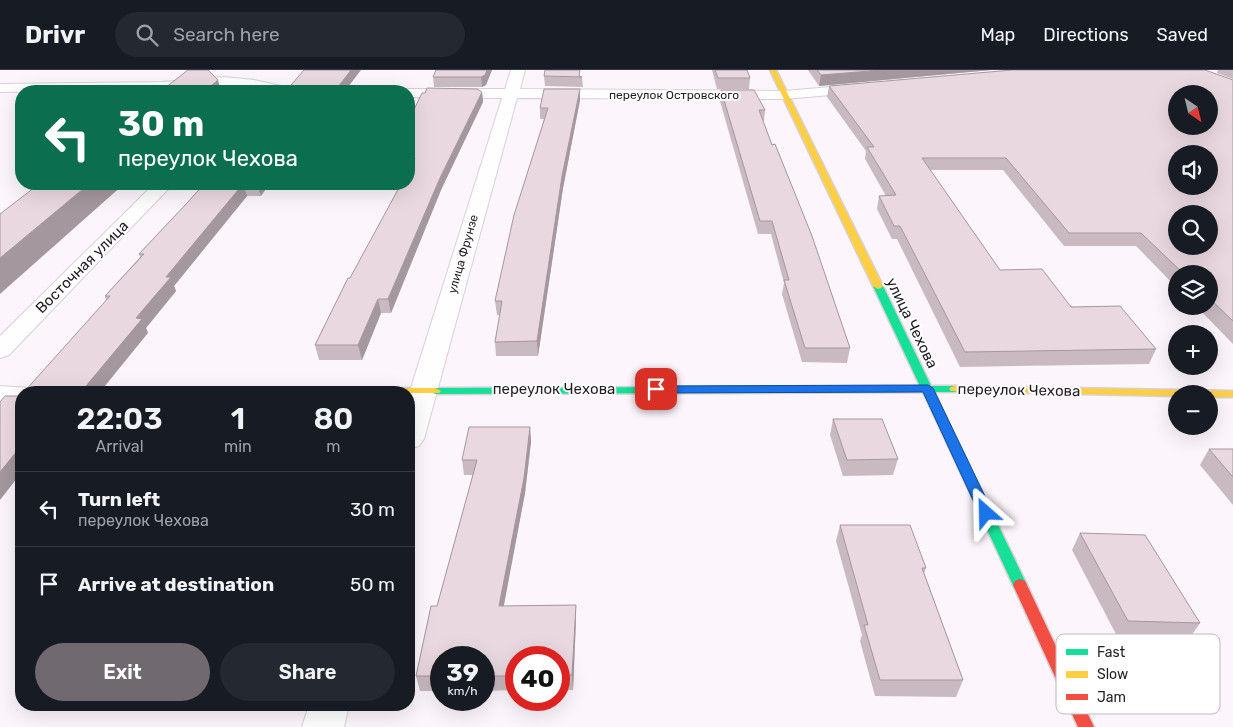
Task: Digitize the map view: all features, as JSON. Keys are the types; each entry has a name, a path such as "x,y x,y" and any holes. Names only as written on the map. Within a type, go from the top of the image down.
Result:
{"street":[{"name":"улица Фрунзе","path":"415,419 518,70"},
{"name":"улица Чехова","path":"773,70 928,388 1056,663"},
{"path":"168,85 187,82 235,80 264,83"},
{"name":"переулок Островского","path":"415,93 784,95 881,86"},
{"path":"0,88 15,88"},
{"name":"Восточная улица","path":"0,350 158,190"},
{"name":"переулок Чехова","path":"415,390 928,388 1233,394"},
{"path":"0,394 15,394"},
{"path":"323,727 327,711"},
{"name":"улица Чехова","path":"1080,714 1086,727"}],"building":[{"path":"188,70 208,70 218,80 212,85 169,85"},
{"path":"304,70 351,70 340,85 291,85"},
{"path":"436,70 487,70 485,75 481,77 433,77"},
{"path":"545,70 580,70 579,76 582,77 544,76"},
{"path":"715,70 747,70 750,78 718,78"},
{"path":"817,70 882,70 821,75"},
{"path":"1012,70 1205,70 1233,80 1233,321 1218,307 1218,265 1175,265 1141,233 1069,233 1006,158 922,158 1000,270 1042,269 1071,307 1120,306 1156,349 965,352 900,226 894,226 879,196 896,195 867,147 874,147 829,86"},
{"path":"427,88 477,89 482,92 440,178 388,299 378,299 358,345 315,345 348,278 350,278 398,190 415,190 415,108 422,93 425,93"},
{"path":"544,89 580,89 562,176 537,341 495,342 502,301 495,301 514,215 548,108 540,108"},
{"path":"721,90 754,90 765,110 759,110 772,145 775,144 812,236 850,348 805,348 784,280 789,280 772,221 760,221"},
{"path":"31,190 82,190 0,258 0,214"},
{"path":"199,190 238,190 166,277 171,277 136,318 142,319 86,386 29,386 110,296 105,296 144,254 139,254"},
{"path":"5,396 15,396 15,453 0,472 0,402"},
{"path":"833,419 882,419 898,459 847,460"},
{"path":"469,427 530,427 524,478 499,606 576,605 572,675 570,675 570,646 505,646 505,676 495,676 495,646 430,646 430,676 416,676 431,606 437,606 477,460 462,460"},
{"path":"1209,449 1233,449 1233,477"},
{"path":"840,525 910,525 926,568 922,568 963,680 880,680 864,625 868,625"},
{"path":"1080,533 1145,535 1200,623 1128,621"}],"traffic: fast":[{"path":"878,286 1020,585"},
{"path":"435,391 955,389"}],"traffic: slow":[{"path":"773,70 878,286"},
{"path":"955,389 1233,394"},
{"path":"415,391 435,391"}],"traffic: jam":[{"path":"1020,585 1056,662"},
{"path":"1080,714 1086,727"}],"route":[{"path":"656,389 928,388 986,513"}]}
